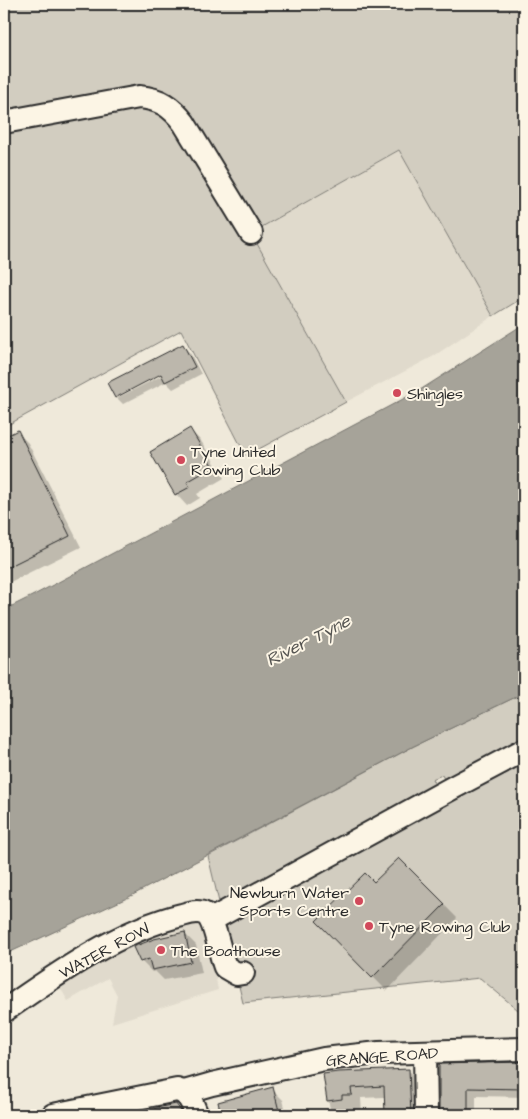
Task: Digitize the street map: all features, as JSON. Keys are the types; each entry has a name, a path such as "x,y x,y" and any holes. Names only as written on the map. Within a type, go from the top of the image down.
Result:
{"street":[{"path":"4,122 139,97 152,98 174,111 184,123 251,233"},
{"path":"243,973 236,974 225,968 211,920 454,786 524,750"},
{"name":"WATER ROW","path":"4,1011 57,975 101,949 163,919 194,912 204,914 211,920"},
{"name":"GRANGE ROAD","path":"53,1115 177,1090 184,1092 324,1059 379,1053 524,1049"},
{"path":"425,1052 426,1115"},
{"path":"184,1092 190,1098 197,1115"}],"shaded area":[{"path":"4,4 524,4 524,297 493,316 399,150 251,233 346,402 246,456 181,330 4,427"},
{"path":"399,150 493,316 434,356 346,402 251,233"},
{"name":"Newburn Water Sports Centre","path":"524,693 524,746 448,787 442,775 432,779 445,802 524,760 524,1015 480,978 243,1003 208,856 414,746"},
{"path":"206,922 218,990 112,1023 117,995 108,978 68,1001 58,984 163,924"}],"water":[{"name":"River Tyne","path":"524,324 524,693 414,746 127,898 4,955 4,610 420,390"}],"building":[{"path":"183,344 195,367 165,382 161,374 115,398 107,383"},
{"name":"Tyne United Rowing Club","path":"190,428 213,467 187,482 190,487 175,495 150,452"},
{"path":"18,430 70,536 4,569 4,437"},
{"name":"Tyne Rowing Club","path":"399,858 445,904 372,978 316,921 365,873 374,882"},
{"name":"The Boathouse","path":"185,932 191,962 152,970 149,959 140,962 133,947 154,939"},
{"path":"524,1062 524,1089 468,1088 468,1115 439,1115 439,1064"},
{"path":"409,1069 411,1115 385,1115 384,1086 351,1088 352,1095 342,1095 342,1099 327,1101 323,1074"},
{"path":"273,1087 280,1115 221,1115 218,1102"},
{"path":"176,1104 181,1111 173,1115 143,1115 156,1108"}],"place":[{"name":"Shingles","path":"397,393"},
{"name":"Tyne United Rowing Club","path":"181,460"},
{"name":"Newburn Water Sports Centre","path":"359,901"},
{"name":"Tyne Rowing Club","path":"369,926"},
{"name":"The Boathouse","path":"161,950"}]}
